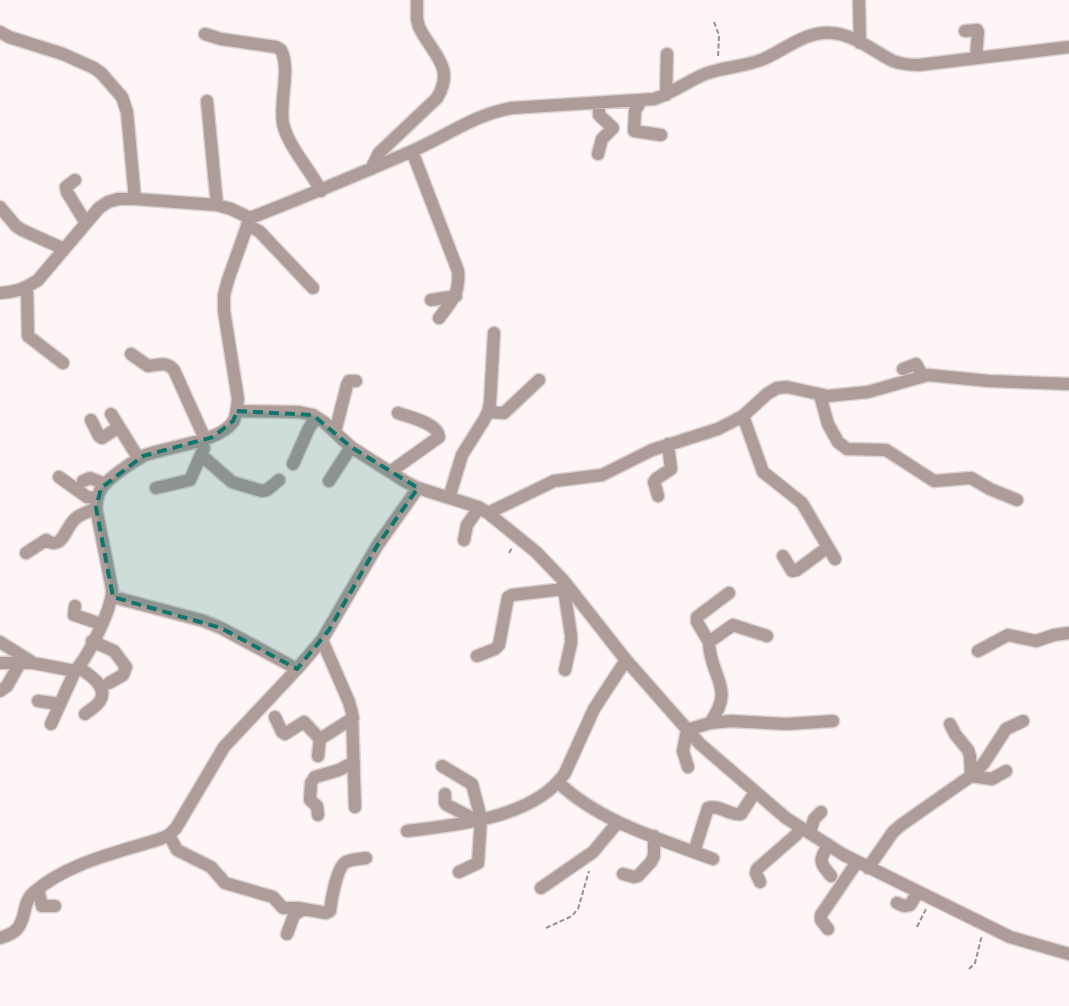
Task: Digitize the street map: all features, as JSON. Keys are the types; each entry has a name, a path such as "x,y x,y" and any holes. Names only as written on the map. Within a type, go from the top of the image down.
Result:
{"street":[{"path":"371,169 379,153 437,98 443,89 444,69 419,27 418,0"},
{"path":"859,0 860,43"},
{"path":"965,31 977,30 978,32 976,58"},
{"path":"0,32 9,37 63,54 94,68 101,73 122,97 127,112 136,199"},
{"path":"51,724 113,597 97,503 101,488 139,458 152,452 225,431 233,421 237,411 238,399 224,311 224,295 249,221 322,191 412,151 482,116 497,111 654,99 666,95 703,75 762,60 803,37 816,34 830,32 844,35 894,61 919,65 1069,47"},
{"path":"205,34 221,39 276,47 282,50 285,63 282,111 286,132 322,191"},
{"path":"666,95 667,54"},
{"path":"207,101 217,205"},
{"path":"641,101 635,111 634,131 661,135"},
{"path":"598,154 602,139 613,128 599,115 600,103"},
{"path":"412,151 458,271 459,283 456,296 439,318"},
{"path":"75,180 66,187 67,192 86,223"},
{"path":"0,294 27,288 38,280 99,208 108,202 118,199 217,205 231,209 249,221 313,288"},
{"path":"0,207 22,230 64,249"},
{"path":"27,288 28,336 62,363"},
{"path":"431,300 456,296"},
{"path":"449,498 462,455 488,412 494,333"},
{"path":"131,354 148,366 169,364 174,370 206,438 190,480 156,488"},
{"path":"903,369 916,364 923,376"},
{"path":"464,540 467,525 483,510 554,481 602,475 643,453 718,429 743,416 767,394 777,388 793,388 828,396 876,391 923,376 938,375 989,381 1069,384"},
{"path":"488,412 504,413 539,380"},
{"path":"335,432 347,384 349,381 356,382"},
{"path":"820,395 828,424 838,442 847,449 886,450 934,480 971,478 990,489 1017,500"},
{"path":"237,411 300,412 316,417 351,447 418,488 483,510 536,552 626,660 700,744 780,814 863,865 932,899 1022,942 1069,954"},
{"path":"390,472 439,437 439,432 433,426 398,413"},
{"path":"111,414 139,458"},
{"path":"743,416 763,472 802,503 835,559"},
{"path":"293,464 316,417"},
{"path":"91,420 99,436 102,438 119,426"},
{"path":"658,496 654,482 656,478 671,469 668,444"},
{"path":"329,480 351,447"},
{"path":"201,455 232,482 262,491 267,490 279,480"},
{"path":"60,477 97,503"},
{"path":"83,481 90,478 105,484"},
{"path":"0,938 17,929 28,898 38,889 71,868 169,835 176,828 224,747 297,670 322,640 376,546 418,488"},
{"path":"26,553 46,540 55,544 60,542 74,520 97,503"},
{"path":"783,556 792,571 797,570 828,547"},
{"path":"477,656 496,649 499,645 508,597 563,585"},
{"path":"563,585 571,635 565,670"},
{"path":"710,724 722,702 722,692 720,682 709,656 709,642 697,622 697,617 730,593"},
{"path":"113,597 204,621 222,628 297,670"},
{"path":"75,606 74,615 101,624"},
{"path":"709,642 732,625 767,636"},
{"path":"978,651 1008,635 1036,641 1054,635 1069,633"},
{"path":"322,640 350,702 353,718 355,807"},
{"path":"92,641 114,651 126,667 123,675 109,683"},
{"path":"0,642 27,663"},
{"path":"407,831 455,825 518,809 529,804 559,783 565,774 594,709 626,660"},
{"path":"0,663 27,663 69,671 77,669 99,684 102,691 100,702 85,714"},
{"path":"0,691 7,686 27,663"},
{"path":"38,701 60,704"},
{"path":"274,717 285,734 304,722 320,738"},
{"path":"320,738 353,718"},
{"path":"687,730 731,721 786,724 833,721"},
{"path":"828,929 821,920 821,915 893,832 971,776 984,763 1006,729 1023,721"},
{"path":"950,724 955,734 968,750 971,776"},
{"path":"687,730 683,751 688,767"},
{"path":"318,756 320,738"},
{"path":"318,815 316,806 310,800 310,783 315,777 339,770 354,762"},
{"path":"442,766 472,784 478,819 478,863 459,872"},
{"path":"971,776 992,779 1006,771"},
{"path":"559,783 574,796 618,822 713,859"},
{"path":"694,852 708,808 713,806 733,814 741,814 755,792"},
{"path":"445,794 445,803 447,805 478,819"},
{"path":"760,882 756,873 758,869 796,835 805,831 821,812"},
{"path":"541,888 593,852 618,822"},
{"path":"169,835 177,850 211,867 225,883 272,897 283,908 326,913 330,911 340,867 345,862 366,858"},
{"path":"623,874 634,877 638,876 651,862 654,856 654,836"},
{"path":"828,845 820,860 831,876"},
{"path":"38,889 42,906 55,906"},
{"path":"897,903 904,906 910,905 918,892"},
{"path":"287,934 294,915 303,909"}],"path":[{"path":"714,22 718,36 718,70"},
{"path":"546,928 572,916 578,909 593,852"},
{"path":"917,927 932,899"},
{"path":"969,969 975,963 981,937 988,926"}],"highlighted area":[{"path":"237,411 313,415 351,447 418,488 377,546 329,630 297,669 221,628 113,597 96,508 101,488 143,456 213,437 233,421"}]}
